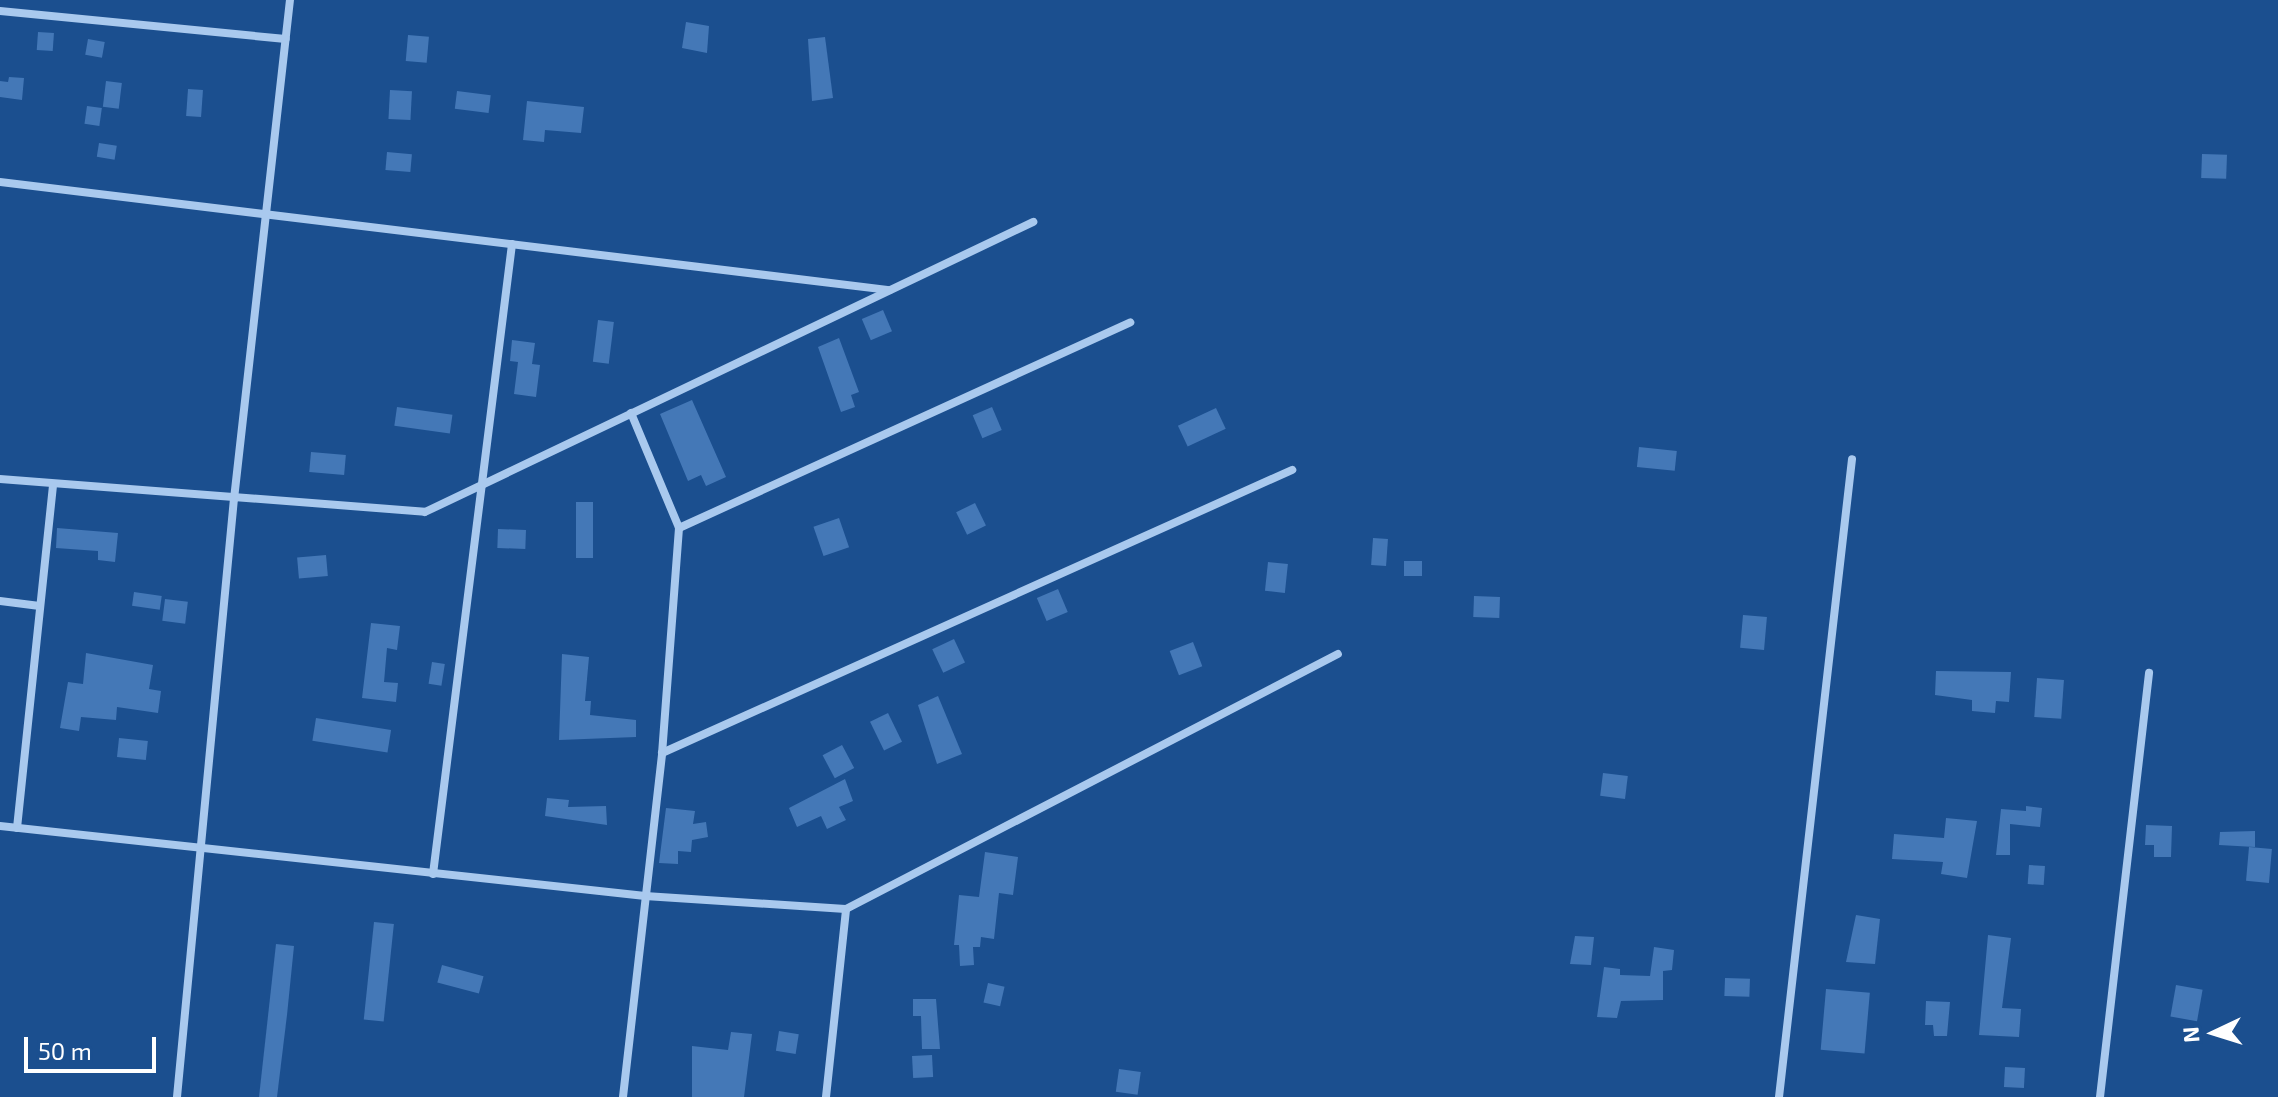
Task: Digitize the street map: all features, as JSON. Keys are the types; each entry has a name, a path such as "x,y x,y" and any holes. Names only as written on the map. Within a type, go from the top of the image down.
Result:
{"street":[{"path":"177,1097 234,499 290,0"},
{"path":"0,11 286,39"},
{"path":"0,182 889,290"},
{"path":"0,479 425,512 1033,222"},
{"path":"433,874 512,244"},
{"path":"679,528 1130,322"},
{"path":"623,1097 662,753 679,528 631,413"},
{"path":"1779,1097 1852,459"},
{"path":"662,753 1292,470"},
{"path":"17,828 53,484"},
{"path":"0,601 40,606"},
{"path":"0,826 645,896 846,909 1338,654"},
{"path":"2100,1097 2149,673"},
{"path":"826,1097 846,909"}],"building":[{"path":"686,22 709,26 707,53 682,48"},
{"path":"38,32 54,33 53,51 37,50"},
{"path":"408,35 429,37 427,63 406,61"},
{"path":"825,37 833,98 812,101 808,39"},
{"path":"88,39 105,42 102,58 85,55"},
{"path":"9,77 24,78 22,100 0,97 0,81 8,82"},
{"path":"106,81 122,83 119,109 103,107"},
{"path":"188,89 203,90 201,117 186,116"},
{"path":"390,90 412,91 410,120 388,119"},
{"path":"457,91 491,95 489,113 455,109"},
{"path":"527,101 584,107 581,133 545,130 544,142 523,140"},
{"path":"87,106 102,108 99,126 84,124"},
{"path":"99,143 117,146 115,160 97,157"},
{"path":"387,152 412,154 410,172 385,170"},
{"path":"2202,154 2227,155 2226,179 2201,178"},
{"path":"883,310 892,331 871,340 862,319"},
{"path":"598,320 614,322 609,364 593,362"},
{"path":"839,338 859,392 851,395 855,407 841,412 818,347"},
{"path":"512,340 535,343 532,364 540,365 536,397 514,394 518,362 510,361"},
{"path":"692,400 726,477 706,486 701,475 688,481 660,414"},
{"path":"397,407 452,415 450,434 394,426"},
{"path":"992,407 1002,430 982,438 973,415"},
{"path":"1216,408 1226,429 1188,447 1178,426"},
{"path":"1639,447 1677,451 1675,471 1637,467"},
{"path":"311,452 346,455 344,475 309,472"},
{"path":"576,502 593,502 593,558 576,558"},
{"path":"975,503 986,525 967,535 956,512"},
{"path":"839,518 849,547 824,556 813,527"},
{"path":"57,528 118,533 115,562 98,560 98,551 56,548"},
{"path":"498,529 526,530 525,549 497,548"},
{"path":"1373,538 1388,539 1386,566 1371,565"},
{"path":"326,555 328,576 299,578 297,558"},
{"path":"1404,561 1422,561 1422,576 1404,576"},
{"path":"1268,562 1288,564 1285,593 1265,591"},
{"path":"1058,589 1068,612 1047,621 1037,598"},
{"path":"134,592 162,596 160,610 132,606"},
{"path":"1474,596 1500,597 1499,618 1473,617"},
{"path":"165,599 188,602 185,624 162,621"},
{"path":"1743,615 1767,617 1764,650 1740,648"},
{"path":"371,623 400,626 397,650 387,648 384,682 398,683 396,702 362,698"},
{"path":"954,639 965,663 943,673 932,649"},
{"path":"1193,642 1202,666 1179,675 1170,651"},
{"path":"86,653 153,665 149,689 161,691 158,713 117,707 116,720 81,717 79,731 60,728 68,682 83,684"},
{"path":"562,654 589,657 585,701 591,701 590,715 636,720 636,737 559,740"},
{"path":"432,662 445,664 441,686 429,684"},
{"path":"1936,671 2011,672 2009,702 1996,701 1995,713 1972,711 1972,700 1935,695"},
{"path":"2037,678 2064,680 2061,719 2034,717"},
{"path":"938,696 962,754 937,764 918,705"},
{"path":"888,713 902,742 884,751 870,722"},
{"path":"316,718 391,730 387,753 312,741"},
{"path":"119,738 148,741 146,760 117,757"},
{"path":"842,745 854,768 835,778 823,755"},
{"path":"1603,773 1628,776 1625,799 1600,796"},
{"path":"845,779 853,801 839,807 846,820 827,829 821,816 797,827 789,808"},
{"path":"547,798 569,800 568,807 606,806 607,825 545,816"},
{"path":"2026,806 2042,808 2040,827 2010,824 2010,855 1996,855 2001,809 2026,811"},
{"path":"666,808 695,811 693,824 706,822 708,837 692,840 691,852 678,851 678,864 659,863"},
{"path":"1946,818 1977,821 1967,878 1941,874 1943,862 1892,859 1894,834 1944,838"},
{"path":"2146,825 2172,826 2171,857 2154,857 2154,845 2145,845"},
{"path":"2255,831 2255,847 2219,845 2220,832"},
{"path":"2249,847 2272,849 2269,883 2246,881"},
{"path":"985,852 1018,857 1013,895 999,893 994,939 981,937 980,947 973,947 974,965 960,966 959,945 954,945 959,895 979,897"},
{"path":"2029,865 2045,866 2044,885 2028,884"},
{"path":"1856,915 1880,919 1875,964 1846,962"},
{"path":"374,922 394,924 384,1022 364,1019"},
{"path":"1988,935 2011,938 2002,1008 2021,1009 2019,1037 1979,1035"},
{"path":"1575,936 1594,937 1591,965 1570,964"},
{"path":"276,944 294,946 287,1015 277,1097 259,1097"},
{"path":"1654,947 1674,950 1672,970 1663,971 1663,1000 1621,1001 1617,1018 1597,1017 1604,967 1620,969 1620,975 1650,976"},
{"path":"442,965 484,976 479,994 437,982"},
{"path":"1725,978 1750,979 1749,997 1724,996"},
{"path":"988,983 1005,987 1000,1006 984,1002"},
{"path":"2176,985 2203,990 2197,1021 2170,1017"},
{"path":"1826,989 1870,993 1865,1054 1821,1050"},
{"path":"913,999 936,999 940,1049 922,1049 921,1016 913,1016"},
{"path":"1926,1001 1950,1002 1947,1036 1934,1036 1933,1025 1925,1025"},
{"path":"779,1031 799,1034 796,1054 776,1051"},
{"path":"731,1032 752,1034 744,1097 692,1097 692,1046 728,1050"},
{"path":"932,1055 933,1077 913,1078 912,1056"},
{"path":"2005,1067 2025,1068 2024,1088 2004,1087"},
{"path":"1119,1069 1141,1072 1138,1095 1116,1092"}]}
